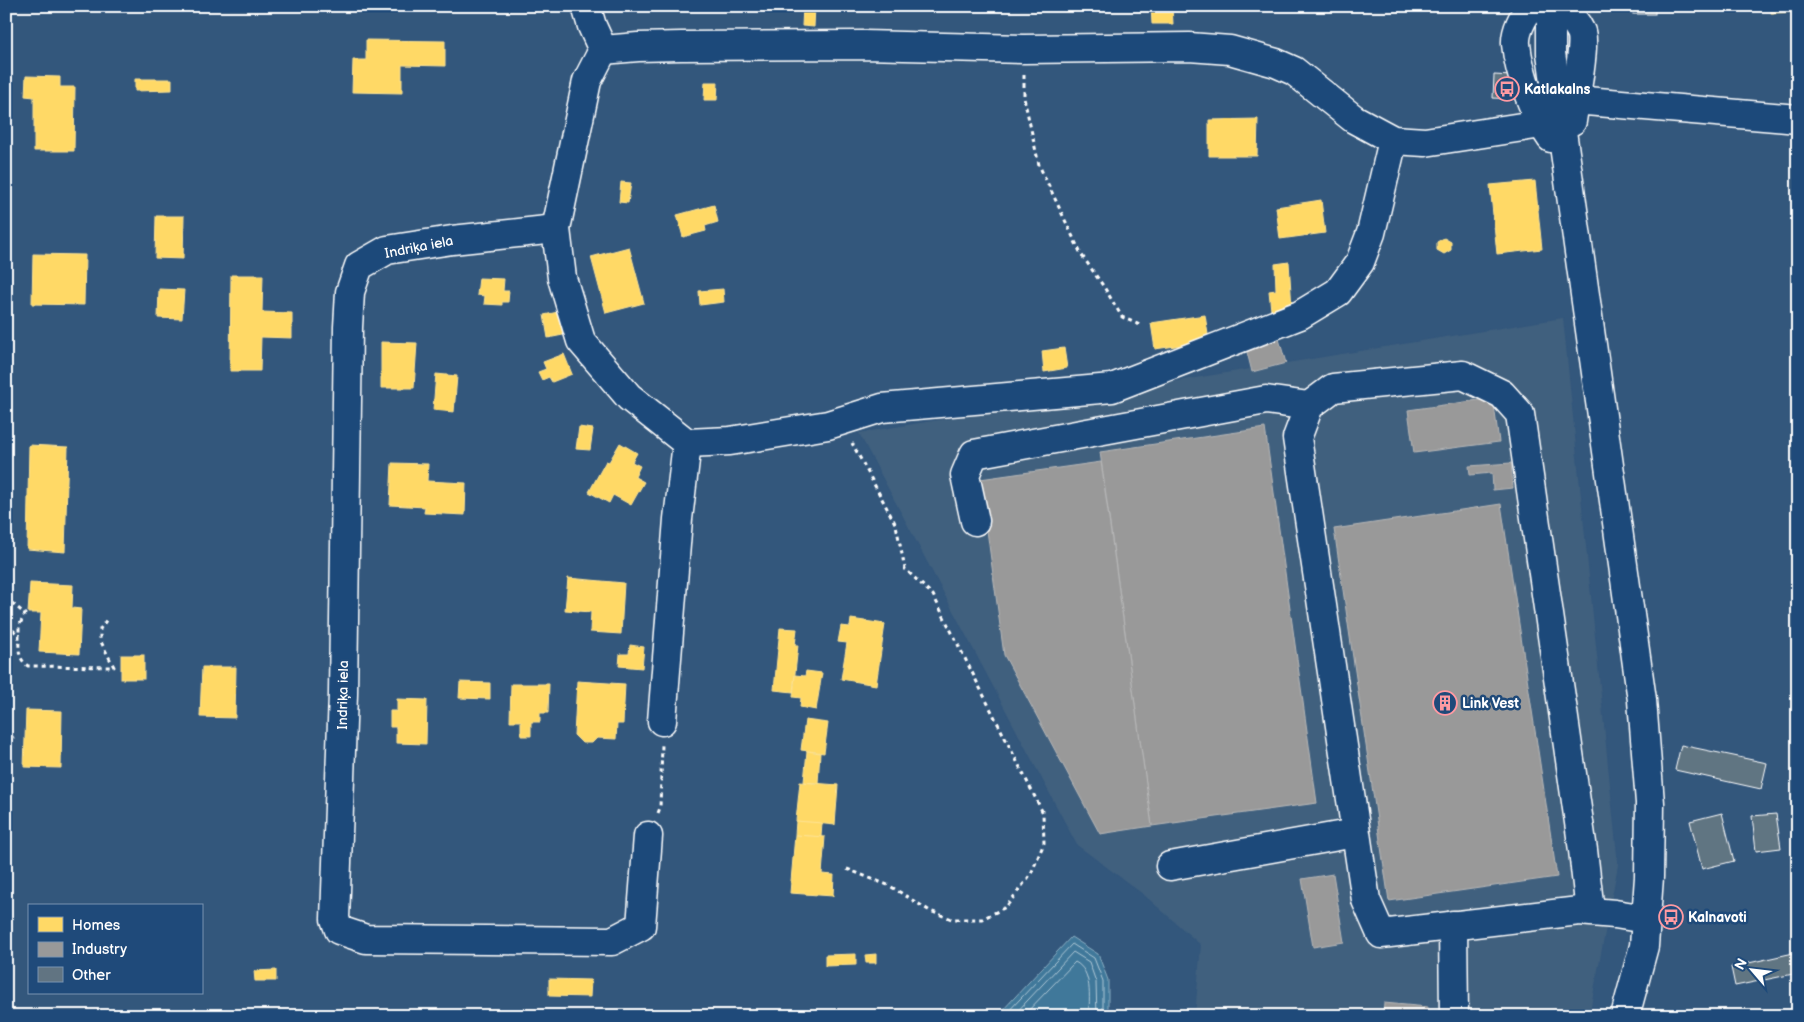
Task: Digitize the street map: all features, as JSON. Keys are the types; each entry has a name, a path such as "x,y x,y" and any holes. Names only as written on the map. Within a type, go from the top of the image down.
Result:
{"street":[{"path":"586,6 592,26 603,50"},
{"path":"1532,6 1520,23 1516,43 1526,85 1559,113"},
{"path":"1551,6 1551,53 1642,700 1650,803 1649,877 1644,946 1625,1016"},
{"path":"1558,6 1571,16 1582,34 1580,66 1559,113"},
{"path":"603,50 638,46 855,45 1024,49 1189,47 1230,50 1276,62 1294,71 1354,119 1393,140 1425,142 1559,113 1586,101 1798,119"},
{"path":"603,50 587,81 556,229 562,278 581,341 629,397 687,443 730,441 841,422 882,408 1112,388 1300,315 1338,292 1360,262 1371,233 1393,140"},
{"name":"Indriķa iela","path":"556,229 452,240 387,250 359,266 350,292 343,694 335,918 339,930 366,939 612,941 641,926 648,836"},
{"path":"1590,912 1584,850 1520,414 1502,394 1463,374 1333,388 1309,406 1297,438 1366,900 1381,934 1579,911 1646,919"},
{"path":"975,521 965,475 974,454 1266,400 1309,406"},
{"path":"662,722 678,519 687,443"},
{"path":"1170,866 1356,833"},
{"path":"1453,925 1454,1016"}],"path":[{"path":"1024,49 1024,98 1039,165 1081,254 1122,317 1142,326"},
{"path":"841,422 896,525 905,569 933,595 1043,813 1044,843 1031,874 1006,907 982,919 952,919 945,917 930,911 890,886 847,869"},
{"path":"12,603 25,614 19,626 19,656 28,666 114,667 100,640 100,629 107,619"},
{"path":"6,625 19,635"},
{"path":"648,836 660,808 662,722"},
{"path":"6,741 14,737"}],"shaded area":[{"path":"1563,318 1618,865 1589,1016 1195,1016 1201,945 1143,894 1077,845 859,433"}],"water":[{"path":"1071,937 1098,954 1108,980 1108,1016 995,1016 1001,1012"}],"building: Homes":[{"path":"803,6 815,6 814,27 802,26"},
{"path":"1151,6 1172,6 1173,24 1152,24"},
{"path":"1771,6 1798,6 1798,12 1771,13"},
{"path":"366,40 445,41 445,66 402,65 402,93 352,92 353,60 366,60"},
{"path":"26,76 60,77 60,87 75,87 74,151 34,151 34,97 25,96"},
{"path":"135,79 172,79 172,90 135,91"},
{"path":"705,82 718,82 717,100 704,100"},
{"path":"1258,119 1257,156 1209,156 1209,120"},
{"path":"1535,181 1542,249 1497,254 1490,185"},
{"path":"621,182 631,183 628,203 619,202"},
{"path":"1321,200 1325,233 1280,239 1276,207"},
{"path":"714,205 718,222 705,226 706,231 683,237 677,215"},
{"path":"156,216 184,216 183,259 155,258"},
{"path":"1444,238 1451,242 1451,250 1444,254 1437,250 1437,242"},
{"path":"629,247 644,303 606,313 591,257"},
{"path":"33,254 85,255 84,305 32,304"},
{"path":"1289,262 1292,308 1271,310 1269,291 1276,290 1275,264"},
{"path":"231,275 263,275 262,312 292,313 292,338 261,337 260,371 230,371"},
{"path":"479,278 504,279 503,291 509,291 508,302 502,302 502,305 484,304 485,296 477,295"},
{"path":"159,289 184,290 182,319 158,318"},
{"path":"723,289 724,302 700,305 699,291"},
{"path":"558,312 563,335 548,338 544,315"},
{"path":"1205,315 1209,341 1155,349 1151,323"},
{"path":"381,342 417,343 414,388 381,388"},
{"path":"1064,348 1067,368 1044,372 1042,351"},
{"path":"564,354 572,374 552,382 549,377 542,380 538,372 546,369 543,362"},
{"path":"436,374 457,376 454,412 433,410"},
{"path":"579,427 593,429 590,450 576,449"},
{"path":"620,443 637,453 632,462 640,466 635,477 644,482 631,505 613,495 609,503 589,492 606,461 609,462"},
{"path":"29,445 68,447 65,552 27,549"},
{"path":"392,463 428,464 427,481 466,483 465,515 424,513 425,507 390,505"},
{"path":"568,578 624,583 621,634 590,632 591,612 565,610"},
{"path":"30,583 73,585 72,608 81,609 79,654 39,652 41,613 28,613"},
{"path":"851,619 885,624 876,685 841,679 847,643 838,642 841,626 850,627"},
{"path":"780,628 797,629 795,645 798,645 793,692 774,690"},
{"path":"630,645 644,647 642,668 619,666 620,654 629,654"},
{"path":"121,655 144,655 144,679 121,679"},
{"path":"202,667 236,667 235,718 200,717"},
{"path":"806,671 822,673 816,710 800,707 801,698 793,697 795,675 805,676"},
{"path":"577,681 625,684 623,724 617,724 616,739 597,738 592,743 582,743 574,735"},
{"path":"460,682 490,683 490,699 459,698"},
{"path":"511,684 549,684 548,713 540,713 540,722 531,722 531,736 521,736 521,721 510,721"},
{"path":"397,699 427,700 426,744 396,743 396,727 390,727 390,711 397,711"},
{"path":"26,710 62,711 61,768 24,767"},
{"path":"805,720 828,723 824,753 801,750"},
{"path":"807,751 820,753 818,783 804,782"},
{"path":"800,782 838,785 835,825 796,821"},
{"path":"796,821 822,823 821,837 795,835"},
{"path":"795,835 825,837 822,874 834,875 833,896 790,893"},
{"path":"856,954 856,965 825,966 825,955"},
{"path":"876,954 876,963 866,963 865,955"},
{"path":"276,970 276,981 255,981 254,971"},
{"path":"549,979 591,980 590,997 549,996"}],"building: Industry":[{"path":"1279,339 1286,363 1252,372 1246,348"},
{"path":"1493,398 1499,442 1414,453 1408,410"},
{"path":"1265,428 1317,803 1152,826 1100,452"},
{"path":"1101,462 1152,826 1100,834 1004,655 980,479"},
{"path":"1511,463 1513,488 1493,490 1492,473 1470,475 1469,466"},
{"name":"Link Vest","path":"1501,504 1557,877 1389,901 1334,529"},
{"path":"1333,874 1344,942 1313,947 1302,879"},
{"path":"1384,1003 1428,1007 1427,1016 1383,1016"}],"building: Other":[{"path":"1633,6 1655,6 1655,14 1633,14"},
{"path":"1494,75 1512,76 1512,99 1493,98"},
{"path":"1681,745 1767,763 1761,789 1675,770"},
{"path":"1722,813 1734,861 1702,869 1690,821"},
{"path":"1776,814 1781,848 1756,851 1752,816"},
{"path":"1798,952 1798,973 1735,986 1731,967"}],"place":[{"name":"Katlakalns","path":"1507,89"},
{"name":"Link Vest","path":"1445,703"},
{"name":"Kalnavoti","path":"1671,917"}]}
